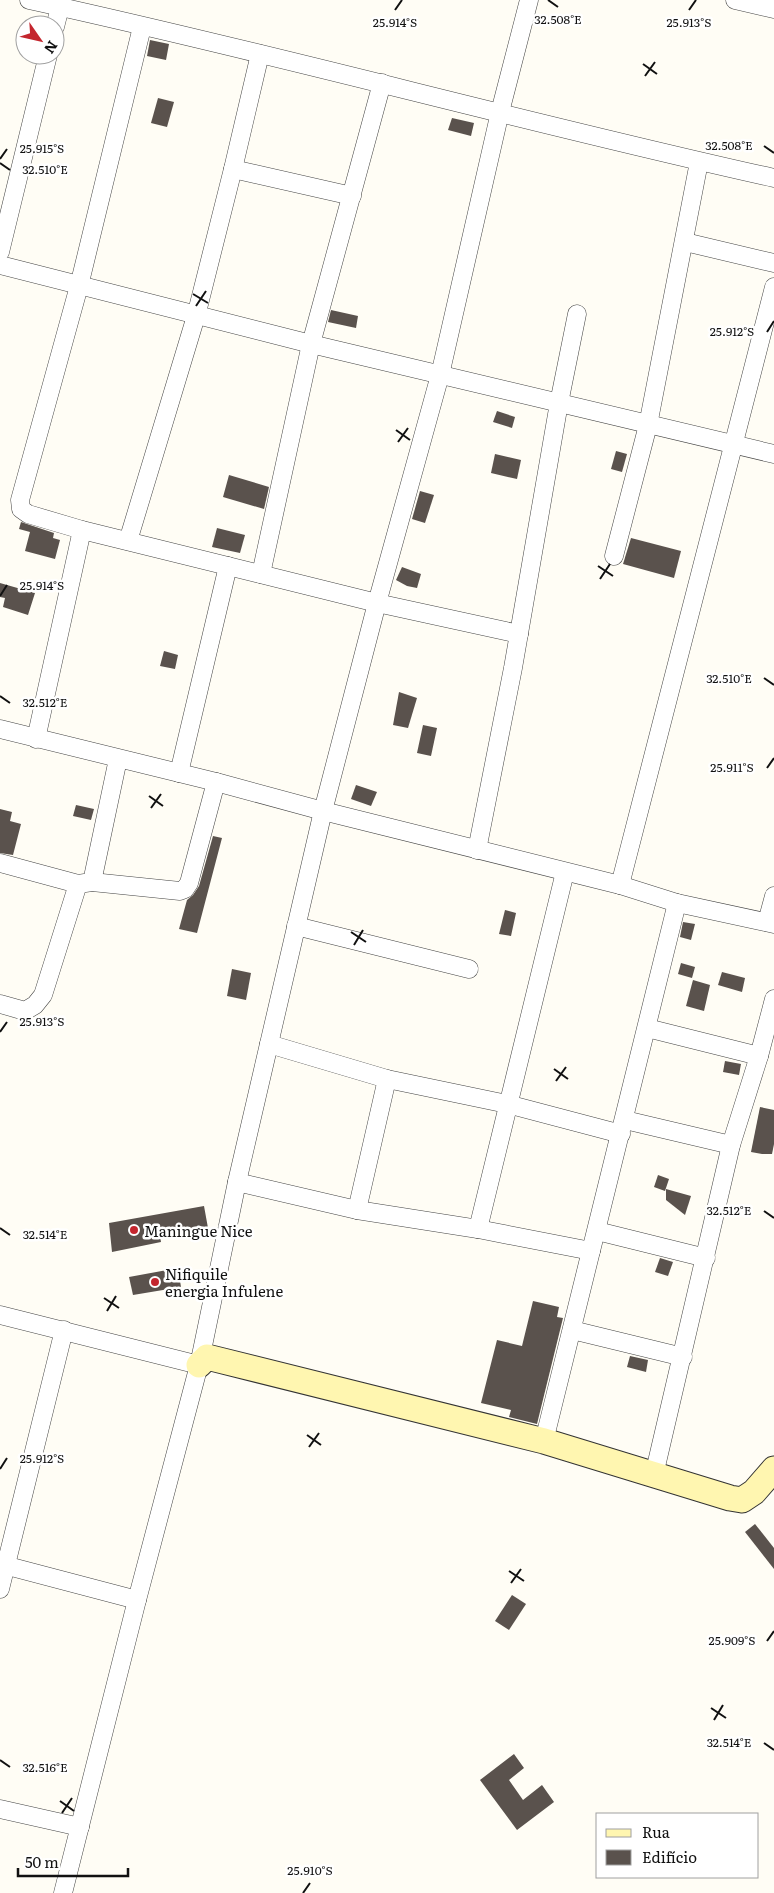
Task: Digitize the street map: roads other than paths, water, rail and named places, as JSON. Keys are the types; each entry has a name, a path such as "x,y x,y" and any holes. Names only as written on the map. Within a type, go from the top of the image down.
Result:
{"street":[{"path":"29,0 382,83 699,162 774,178"},
{"path":"63,1893 199,1365 237,1182 323,811 377,603 440,375 500,112 529,0"},
{"path":"736,0 774,9"},
{"path":"58,15 60,7"},
{"path":"142,27 79,286 20,500 21,509 28,514 82,530 377,603 519,634"},
{"path":"128,541 196,316 234,168 260,54"},
{"path":"0,252 46,65"},
{"path":"261,574 311,344 382,83"},
{"path":"614,556 648,424 699,162"},
{"path":"234,168 352,196"},
{"path":"684,242 774,263"},
{"path":"0,265 196,316 774,454"},
{"path":"620,885 774,287"},
{"path":"477,850 519,634 559,403 577,314"},
{"path":"36,739 82,530"},
{"path":"179,773 228,566"},
{"path":"0,729 620,885 678,902 771,923 774,896"},
{"path":"0,1004 25,1011 35,1005 43,995 85,883 118,759"},
{"path":"0,863 85,883 180,891 186,889 216,782"},
{"path":"478,1229 565,872"},
{"path":"544,1441 678,902"},
{"path":"296,926 469,969"},
{"path":"654,1475 731,1145 759,1056 774,999"},
{"path":"647,1028 759,1056"},
{"path":"268,1044 387,1079 623,1127 731,1145"},
{"path":"357,1210 387,1079"},
{"path":"237,1182 357,1210 478,1229 591,1251"},
{"path":"597,1231 706,1258"},
{"path":"0,1315 199,1365"},
{"path":"0,1589 3,1565 64,1330"},
{"path":"572,1330 683,1357"},
{"path":"199,1365 207,1356 544,1441 730,1498 742,1500 754,1492 774,1469"},
{"path":"3,1565 137,1600"},
{"path":"0,1809 80,1827"}],"place":[{"name":"Maningue Nice","path":"134,1230"},
{"name":"Nifiquile energia Infulene","path":"155,1282"}]}
